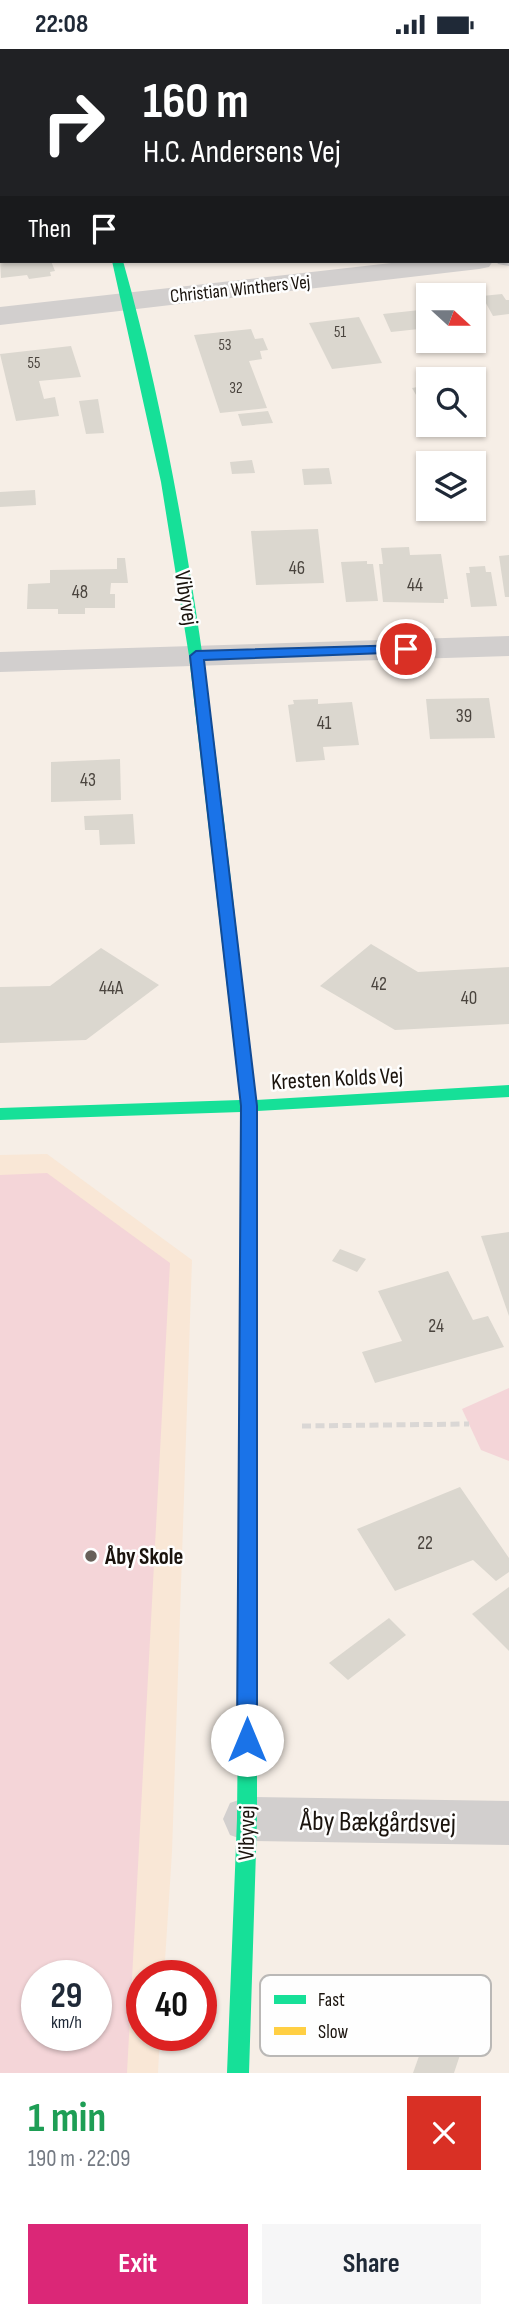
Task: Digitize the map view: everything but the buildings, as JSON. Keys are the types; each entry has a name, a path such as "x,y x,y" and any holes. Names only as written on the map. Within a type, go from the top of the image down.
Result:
{"street":[{"name":"Vibyvej","path":"118,263 167,482 196,656 249,1106 247,1819 238,2073"},
{"name":"Christian Winthers Vej","path":"0,316 462,263"},
{"path":"0,662 509,646"},
{"name":"Kresten Kolds Vej","path":"0,1114 249,1106 509,1091"},
{"name":"Åby Bækgårdsvej","path":"247,1819 509,1823"}],"path":[{"path":"248,1426 469,1424"}],"shaded area":[{"name":"Åby Skole","path":"47,1154 192,1260 172,1852 165,1960 126,1960 126,2051 159,2051 158,2073 0,2073 0,1155"},
{"name":"Åby Skole","path":"47,1173 170,1263 133,1960 126,1960 127,2073 0,2073 0,1175"},
{"path":"509,1388 509,1461 481,1450 462,1409"}],"traffic: fast":[{"path":"118,263 167,482 196,656 249,1106 249,1221"},
{"path":"0,1114 249,1106 509,1091"},
{"path":"238,2073 247,1819 248,1613"}],"traffic: slow":[{"path":"248,1613 249,1221"}],"place":[{"name":"Åby Skole","path":"91,1556"}],"route":[{"path":"247,1740 249,1106 196,656 406,649"}]}
